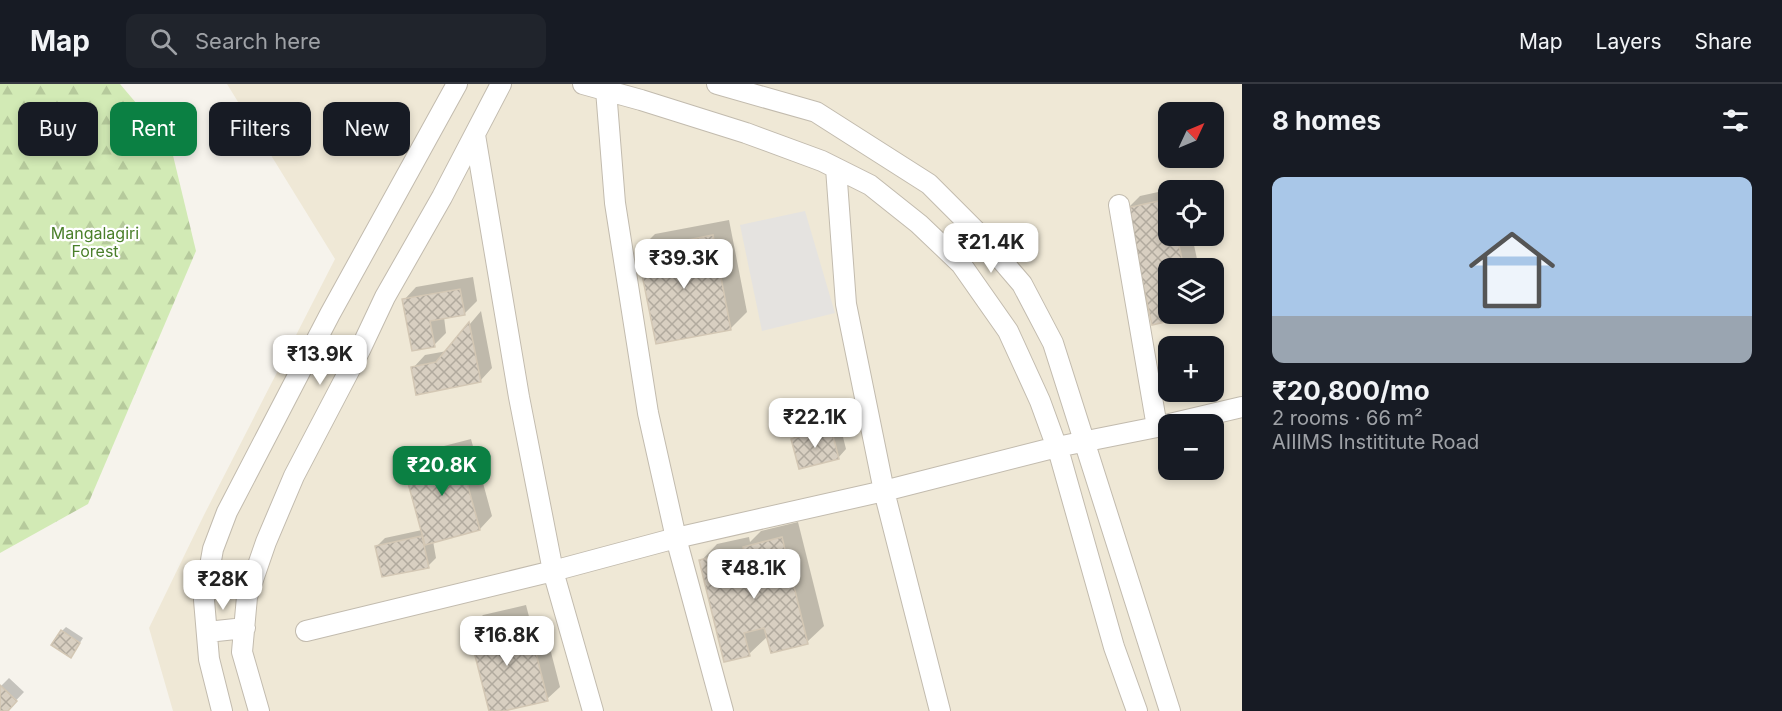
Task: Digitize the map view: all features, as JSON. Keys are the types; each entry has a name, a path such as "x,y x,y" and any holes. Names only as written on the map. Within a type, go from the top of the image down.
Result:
{"street":[{"path":"222,711 209,659 204,600 213,549 227,512 330,314 457,84"},
{"path":"259,711 242,652 248,597 266,542 294,476 385,297 442,197 501,84"},
{"path":"583,84 746,133 836,168 870,185 919,224 961,264 1008,331 1040,401 1057,447 1114,647 1137,711"},
{"path":"717,84 816,112 929,184 980,235 1022,284 1053,343 1170,711"},
{"path":"606,90 615,203 648,413 676,538 723,711"},
{"path":"475,135 519,397 553,571 592,711"},
{"path":"836,168 846,304 884,491 940,711"},
{"path":"1119,205 1157,427"},
{"path":"306,632 676,538 884,491 1057,447 1242,407"},
{"path":"207,632 245,628"}],"shaded area":[{"path":"227,84 1242,84 1242,711 173,711 149,628 335,259 271,156 311,156 311,102 238,102"},
{"path":"805,211 835,313 762,331 740,225"}],"green space":[{"name":"Mangalagiri Forest","path":"0,84 120,84 135,102 110,102 110,156 173,156 196,251 88,504 0,553"}],"building":[{"path":"1158,201 1158,246 1179,246 1182,258 1158,258 1158,324 1152,325 1126,208"},
{"path":"713,235 731,330 656,344 637,250"},
{"path":"460,289 465,315 430,321 435,347 412,351 402,299"},
{"path":"469,322 481,382 416,395 411,367 436,362"},
{"path":"831,428 839,459 799,469 791,439"},
{"path":"458,450 480,530 425,545 403,465"},
{"path":"422,536 429,568 382,577 375,546"},
{"path":"782,537 808,644 771,653 764,628 744,633 750,656 724,662 699,560 732,552 737,573 749,570 743,547"},
{"path":"513,617 521,648 534,645 548,701 504,711 489,711 468,628"},
{"path":"61,630 80,643 71,658 51,645"},
{"path":"0,685 17,701 8,711 0,711"}]}
